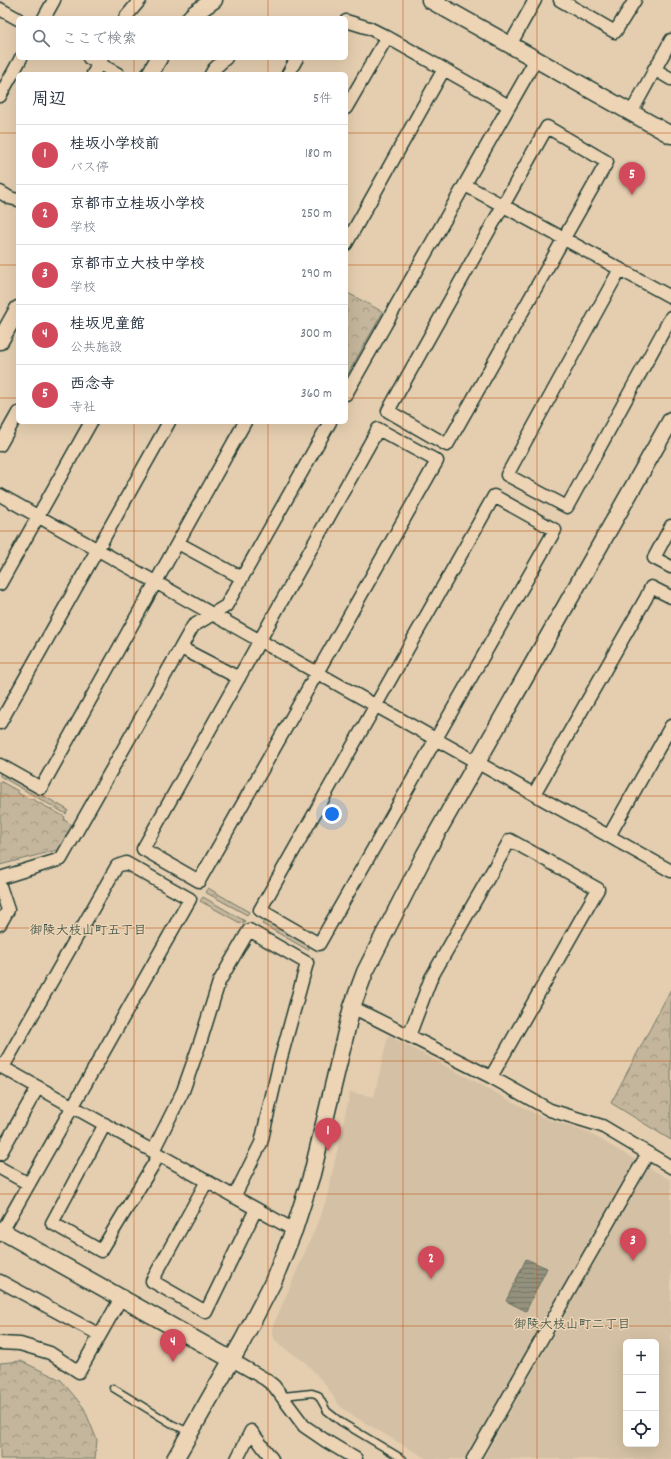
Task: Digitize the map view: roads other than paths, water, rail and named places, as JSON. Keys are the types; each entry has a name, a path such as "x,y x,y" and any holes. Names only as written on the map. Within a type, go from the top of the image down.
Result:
{"street":[{"path":"45,16 54,0"},
{"path":"127,16 140,0"},
{"path":"192,16 214,0"},
{"path":"430,0 671,135"},
{"path":"510,45 535,0"},
{"path":"560,0 615,32 635,0"},
{"path":"0,9 16,18"},
{"path":"348,22 368,28 387,37 509,106"},
{"path":"348,105 387,37"},
{"path":"631,113 671,40"},
{"path":"348,390 536,59"},
{"path":"0,96 20,60"},
{"path":"94,72 97,60 115,72"},
{"path":"151,72 158,60"},
{"path":"212,72 224,60"},
{"path":"289,72 295,60"},
{"path":"348,240 444,69"},
{"path":"654,69 671,79"},
{"path":"546,127 607,162 447,444 388,411 503,206 546,127"},
{"path":"465,185 671,297"},
{"path":"0,192 16,200"},
{"path":"620,269 507,475 567,507 671,317"},
{"path":"0,341 16,313"},
{"path":"0,445 16,417"},
{"path":"175,1459 232,1360 273,1282 294,1230 312,1174 352,1006 365,972 425,854 671,420"},
{"path":"0,584 90,424"},
{"path":"0,723 169,424"},
{"path":"0,765 41,788 245,424"},
{"path":"0,878 61,860 193,626 226,606 329,424"},
{"path":"378,429 437,461 317,673 199,881 143,849 378,429"},
{"path":"0,495 671,871"},
{"path":"494,496 555,530 435,739 319,944 260,910 494,496"},
{"path":"671,526 654,558 671,567"},
{"path":"178,543 242,578"},
{"path":"534,794 651,586 671,598"},
{"path":"181,648 239,678"},
{"path":"609,836 671,726"},
{"path":"409,1036 431,978 510,840 598,889 491,1077"},
{"path":"294,1230 73,1106 38,1087 2,1066 117,866 126,863 190,899 73,1106 29,1184 1,1232 265,1379 283,1396 304,1426 356,1459"},
{"path":"0,886 8,910 0,924"},
{"path":"105,1124 52,1223 101,1251 156,1153 183,1091 219,982 249,930 307,963 279,1065 261,1143 234,1197"},
{"path":"352,1006 491,1077 550,1110 602,1126 671,1168"},
{"path":"0,1154 38,1087"},
{"path":"473,1459 648,1153"},
{"path":"0,1168 29,1184"},
{"path":"206,1181 152,1281 206,1312 256,1209"},
{"path":"0,1281 100,1335"},
{"path":"0,1343 20,1344 50,1353 79,1372 121,1298"},
{"path":"237,1459 251,1431 272,1459"}],"lane":[{"path":"113,1388 172,1424 190,1433"},
{"path":"283,1396 312,1393 318,1395 327,1410 341,1422 403,1459"}],"place":[{"name":"西念寺","path":"632,195"},
{"name":"桂坂小学校前","path":"328,1151"},
{"name":"京都市立大枝中学校","path":"633,1261"},
{"name":"京都市立桂坂小学校","path":"431,1279"},
{"name":"桂坂児童館","path":"173,1362"}],"district":[{"name":"御陵大枝山町五丁目","path":"88,929"},
{"name":"御陵大枝山町二丁目","path":"572,1323"}]}
